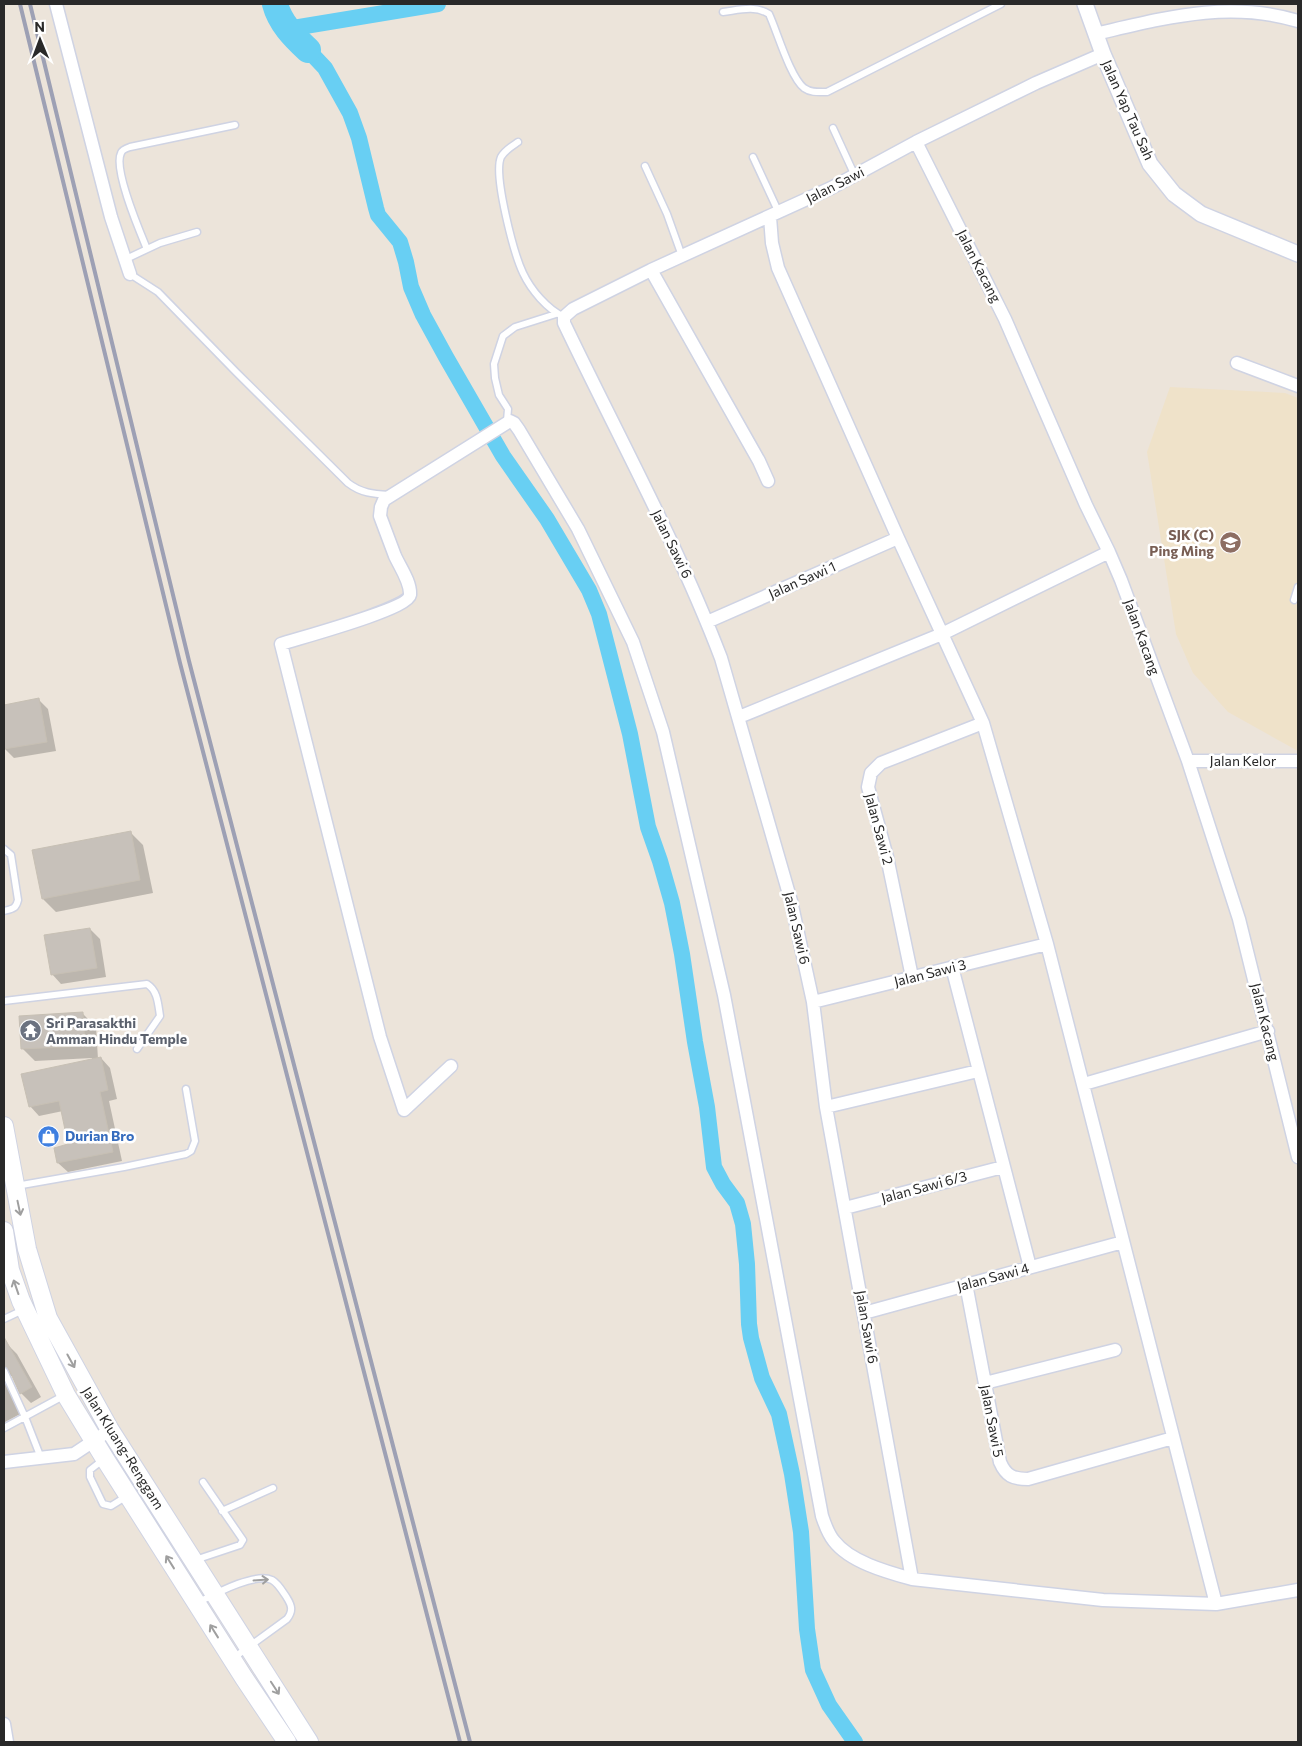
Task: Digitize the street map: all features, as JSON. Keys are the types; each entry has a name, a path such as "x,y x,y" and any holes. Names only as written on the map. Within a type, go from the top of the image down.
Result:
{"main road":[{"name":"Jalan Kluang-Renggam","path":"4,1126 28,1249 48,1318 110,1430 309,1742"},
{"name":"Jalan Kluang-Renggam","path":"4,1231 10,1270 25,1310 66,1394 232,1660 287,1742"}],"street":[{"path":"56,4 111,217 130,274"},
{"name":"Jalan Yap Tau Sah","path":"1085,4 1103,54 1150,164 1174,194 1201,214 1298,254"},
{"path":"1096,34 1195,11 1259,10 1298,21"},
{"name":"Jalan Sawi","path":"562,315 651,270 774,215 855,176 916,142 1103,54"},
{"name":"Jalan Kacang","path":"916,142 1006,319 1086,505 1110,552 1188,761 1239,919 1298,1157"},
{"path":"774,215 772,242 778,268 983,724 1047,944 1216,1604"},
{"path":"651,270 759,461 768,481"},
{"name":"Jalan Sawi 6","path":"562,315 564,323 684,567 707,622 721,658 739,717 791,902 813,1002 826,1108 912,1579"},
{"path":"1237,363 1298,386"},
{"path":"451,1066 404,1110 380,1037 281,644 353,622 390,609 407,600 410,596 407,581 380,516 384,500 503,424 514,423 578,529 633,642 663,732 724,995 822,1516 834,1542 867,1564 889,1573 912,1579 1103,1600 1216,1604 1298,1590"},
{"name":"Jalan Sawi 1","path":"707,622 898,538"},
{"path":"739,717 942,634 1110,552"},
{"name":"Jalan Sawi 2","path":"912,977 887,857 868,787 871,773 881,763 983,724"},
{"name":"Jalan Kelor","path":"1188,761 1298,761"},
{"name":"Jalan Sawi 3","path":"813,1002 1047,944"},
{"path":"952,967 1030,1267"},
{"path":"1084,1084 1268,1031"},
{"path":"826,1108 978,1071"},
{"name":"Jalan Sawi 6/3","path":"845,1208 1003,1167"},
{"name":"Jalan Sawi 4","path":"864,1313 1122,1242"},
{"name":"Jalan Sawi 5","path":"966,1284 1000,1462 1005,1473 1015,1479 1028,1479 1173,1438"},
{"path":"985,1383 1115,1350"},
{"path":"4,1462 74,1454 110,1430"},
{"path":"4,1724 8,1742"}],"lane":[{"path":"723,12 754,8 769,14 795,78 805,88 816,92 827,92 1001,4"},
{"path":"147,249 131,211 125,189 120,154 124,149 130,147 235,125"},
{"path":"833,128 855,176"},
{"path":"518,142 509,148 501,158 500,170 507,220 522,272 541,300 562,315"},
{"path":"753,157 774,215"},
{"path":"645,166 667,214 682,256"},
{"path":"126,258 160,243 197,232"},
{"path":"130,274 158,292 348,483 366,493 390,495"},
{"path":"503,424 508,408 499,395 494,364 502,336 515,327 562,315"},
{"path":"1294,600 1298,587"},
{"path":"4,849 11,855 18,900 17,906 4,911"},
{"path":"4,1000 147,984 152,987 157,999 160,1016 137,1049"},
{"path":"15,1186 186,1154 191,1151 195,1141 186,1090"},
{"path":"4,1319 25,1310"},
{"path":"4,1371 26,1417 41,1458"},
{"path":"4,1428 66,1394"},
{"path":"105,1459 90,1470 90,1477 102,1504 111,1506 128,1495"},
{"path":"194,1561 242,1543 243,1540 203,1482"},
{"path":"222,1511 273,1488"},
{"path":"196,1603 238,1583 268,1578 274,1581 287,1598 292,1608 291,1614 287,1619 232,1660"}],"shaded area":[{"name":"SJK (C) Ping Ming","path":"1170,387 1285,393 1298,398 1298,751 1228,712 1193,673 1176,634 1147,452"}],"building":[{"path":"39,698 47,742 4,749 4,705"},
{"path":"131,831 140,880 42,899 32,850"},
{"path":"90,928 97,968 51,975 44,935"},
{"path":"83,1012 85,1046 21,1049 19,1016"},
{"path":"101,1057 108,1090 100,1092 113,1152 57,1163 54,1148 68,1144 59,1101 29,1107 21,1074"},
{"path":"4,1337 32,1387 20,1394 9,1369 4,1366"}],"waterway":[{"path":"275,4 284,23 308,50"},
{"path":"287,29 438,4"},
{"path":"308,50 325,68 350,113 359,138 378,215 400,242 411,287 423,315 503,456 547,519 589,590 599,614 630,734 648,827 672,903 707,1107 714,1167 723,1184 737,1203 743,1224 751,1338 762,1378 779,1414 792,1474 801,1532 807,1629 813,1670 829,1705 855,1742"}],"railway":[{"path":"20,4 180,663 460,1742"},
{"path":"30,4 189,661 470,1742"}],"place":[{"name":"SJK (C) Ping Ming","path":"1230,543"},
{"name":"Sri Parasakthi Amman Hindu Temple","path":"30,1031"},
{"name":"Durian Bro","path":"49,1136"}]}
